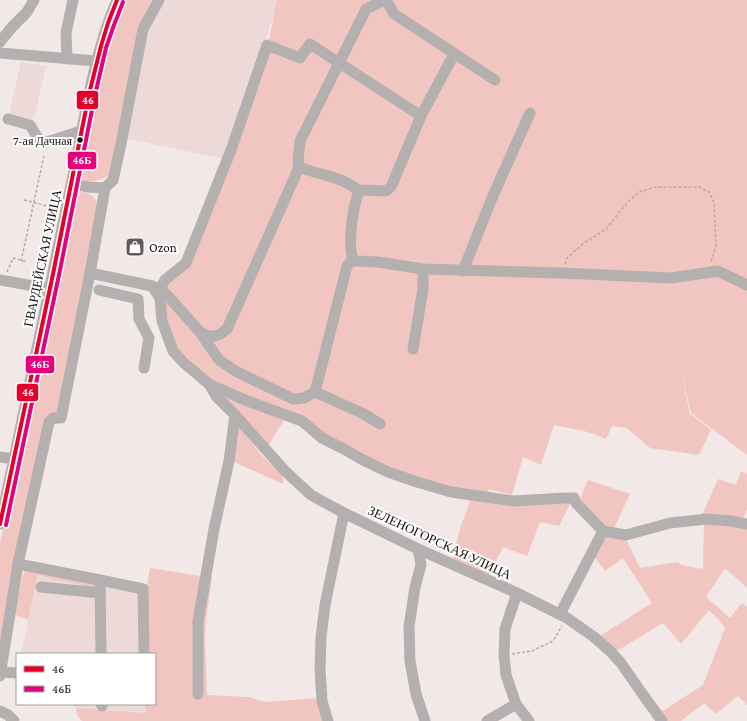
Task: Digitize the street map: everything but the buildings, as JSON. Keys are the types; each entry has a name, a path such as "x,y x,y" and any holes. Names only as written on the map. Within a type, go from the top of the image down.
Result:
{"street":[{"path":"0,42 27,12 34,0"},
{"path":"67,59 66,33 73,0"},
{"name":"ГВАРДЕЙСКАЯ УЛИЦА","path":"0,524 72,184 81,131 96,61 109,18 117,0"},
{"path":"16,673 0,674 18,564 49,422 53,418 61,418 90,273 105,188 113,180 142,29 159,0"},
{"path":"200,332 208,336 215,336 221,334 226,329 299,167 298,161 300,141 366,9 385,0 394,14 495,80"},
{"path":"156,287 186,263 231,150 267,45 300,58 310,44 421,116"},
{"path":"0,53 96,61"},
{"path":"359,192 364,190 386,192 391,187 421,116 454,54"},
{"path":"463,271 492,198 530,113"},
{"path":"8,119 30,125 39,140 47,142 81,131"},
{"path":"299,167 333,176 356,188 359,192"},
{"path":"72,184 105,188"},
{"path":"359,192 351,229 350,252 353,259 357,261 378,262 424,269 670,278 718,271 747,285"},
{"path":"90,273 156,287 167,295 200,332 219,360 237,372 293,399 304,398 315,392 347,266 353,259"},
{"path":"413,349 423,289 424,269"},
{"path":"3,278 50,289"},
{"path":"156,287 160,298 162,321 173,351 184,363 209,384 245,400 302,421 322,438 388,472 451,492 513,500 574,498 576,503 603,531 626,535 670,523 707,520 731,521 747,524"},
{"path":"99,290 138,299 139,319 150,338 144,368"},
{"name":"ЗЕЛЕНОГОРСКАЯ УЛИЦА","path":"209,384 216,396 285,471 311,495 344,513 418,549 517,593 563,616 594,637 610,651 621,663 662,721"},
{"path":"315,392 364,414 380,424"},
{"path":"198,694 198,621 214,529 229,461 235,415"},
{"path":"0,457 14,460"},
{"path":"328,721 322,701 320,669 321,637 325,605 344,513"},
{"path":"563,616 603,531"},
{"path":"418,549 421,565 415,587 409,628 410,661 418,700 425,721"},
{"path":"18,564 143,589 144,653"},
{"path":"100,580 101,653"},
{"path":"41,587 100,593"},
{"path":"517,593 505,629 504,655 506,675 516,704 529,721"},
{"path":"487,721 516,704"},
{"path":"0,711 8,715 14,721"}],"path":[{"path":"22,261 44,156"},
{"path":"561,273 568,258 584,243 606,229 627,203 639,192 656,187 699,187 708,192 714,203 716,246 708,272"},
{"path":"24,200 58,209"},
{"path":"3,278 13,258 27,262"},
{"path":"504,655 532,651 553,641 563,616"}],"shaded area":[{"path":"122,0 155,0 108,176 92,182 84,180 78,175 98,69"},
{"path":"163,0 277,0 275,12 224,159 124,138 147,30"},
{"path":"277,0 747,0 747,455 691,413 680,368 690,414 711,430 699,455 650,448 627,428 612,426 606,439 588,432 554,425 541,465 523,457 512,495 489,489 487,495 464,493 396,473 211,380 186,357 176,346 165,312 166,289 168,283 181,272 263,70"},
{"path":"21,62 46,66 34,119 9,114"},
{"path":"83,192 95,198 99,211 57,413 49,417 0,648 0,543 74,198"},
{"path":"220,390 286,417 268,446 236,413"},
{"path":"239,426 261,455 280,473 283,477 283,484 234,462"},
{"path":"741,471 747,474 747,509 741,523 747,525 747,588 725,568 706,597 730,618 742,603 747,607 747,705 738,696 716,714 704,703 681,721 666,721 661,712 703,685 725,628 709,610 681,644 663,623 617,651 600,636 652,603 623,558 605,571 593,555 603,536 626,539 640,568 678,562 681,565 703,569 704,521 702,515 718,479 736,485"},
{"path":"588,480 630,494 614,528 601,523 580,501"},
{"path":"471,499 571,502 559,526 540,522 527,556 503,547 488,576 453,559 460,528"},
{"path":"150,568 212,578 205,638 207,695 248,697 265,702 317,698 324,721 82,721 77,715 76,708 146,713 146,705 156,705 156,653 147,653 147,585"},
{"path":"29,570 95,582 98,589 38,575 28,620 14,614 23,575 25,571"},
{"path":"39,570 148,594 147,653 21,653"},
{"path":"73,705 146,705 146,713 76,708"}],"transit line":[{"name":"46","path":"0,524 53,274 89,94 101,46 117,0"},
{"name":"46Б","path":"6,525 59,275 95,95 106,48 123,2"}],"place":[{"name":"7-ая Дачная","path":"80,140"},
{"name":"Ozon","path":"135,247"}]}
